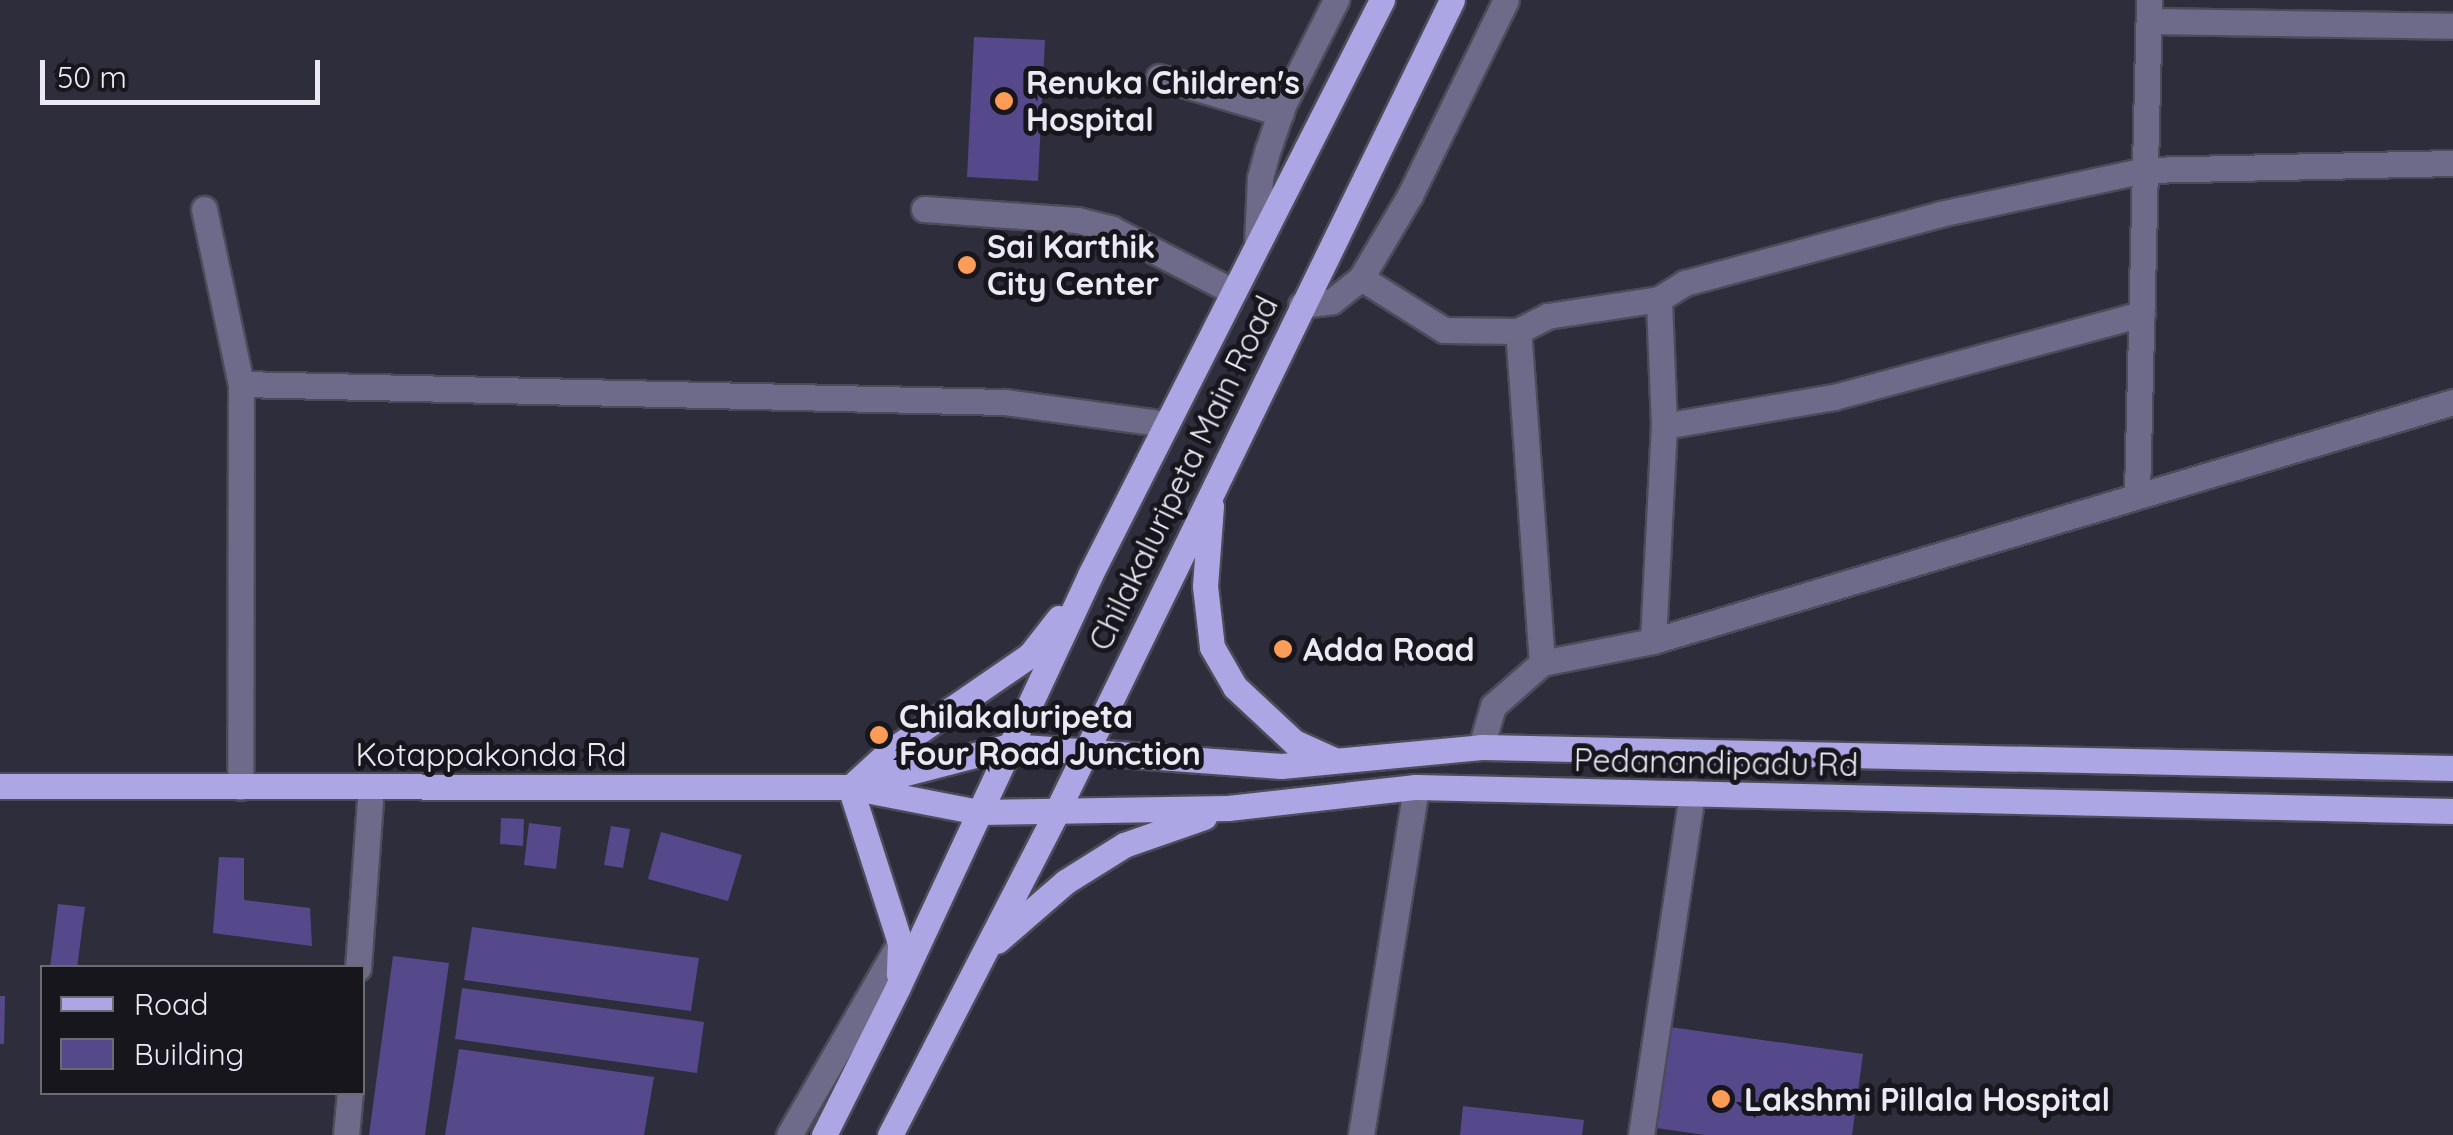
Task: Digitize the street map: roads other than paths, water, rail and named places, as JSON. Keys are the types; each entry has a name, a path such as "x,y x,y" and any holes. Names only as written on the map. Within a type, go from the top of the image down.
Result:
{"main road":[{"name":"Chilakaluripeta Main Road","path":"824,1135 898,987 1090,575 1382,0"},
{"name":"Chilakaluripeta Main Road","path":"890,1135 1056,813 1452,0"},
{"path":"1211,496 1206,586 1212,646 1235,687 1294,742 1336,761"},
{"path":"898,987 900,943 850,787 889,752 1030,654 1090,575"},
{"name":"Pedanandipadu Rd","path":"850,787 1010,746 1281,766 1480,747 2453,768"},
{"name":"Kotappakonda Rd","path":"0,786 850,787 978,812"},
{"name":"Pedanandipadu Rd","path":"978,812 1228,808 1416,787 2453,811"},
{"path":"988,949 1065,882 1124,845 1228,808"}],"street":[{"path":"924,210 1077,220 1112,230 1238,284 1260,236 1260,178 1280,113 1336,0"},
{"path":"1301,305 1332,301 1362,278 1410,195 1506,0"},
{"path":"2137,494 2149,11 2453,26"},
{"path":"1159,77 1280,113"},
{"path":"1362,278 1444,330 1518,331 1546,316 1659,299 1685,283 1922,219 2145,170 2453,164"},
{"path":"204,209 241,384 240,786"},
{"path":"1653,641 1664,426 1659,299"},
{"path":"1664,426 1834,397 2142,314"},
{"path":"1518,331 1542,663"},
{"path":"241,384 1006,402 1167,424"},
{"path":"1480,747 1492,706 1542,663 1653,641 2453,402"},
{"path":"358,965 371,786"},
{"path":"1362,1135 1416,787"},
{"path":"1641,1135 1692,794"},
{"path":"789,1135 900,943"},
{"path":"346,1135 350,1095"}],"place":[{"name":"Renuka Children's Hospital","path":"1004,101"},
{"name":"Sai Karthik City Center","path":"967,265"},
{"name":"Adda Road","path":"1283,649"},
{"name":"Chilakaluripeta Four Road Junction","path":"879,735"},
{"name":"Lakshmi Pillala Hospital","path":"1721,1099"}]}
